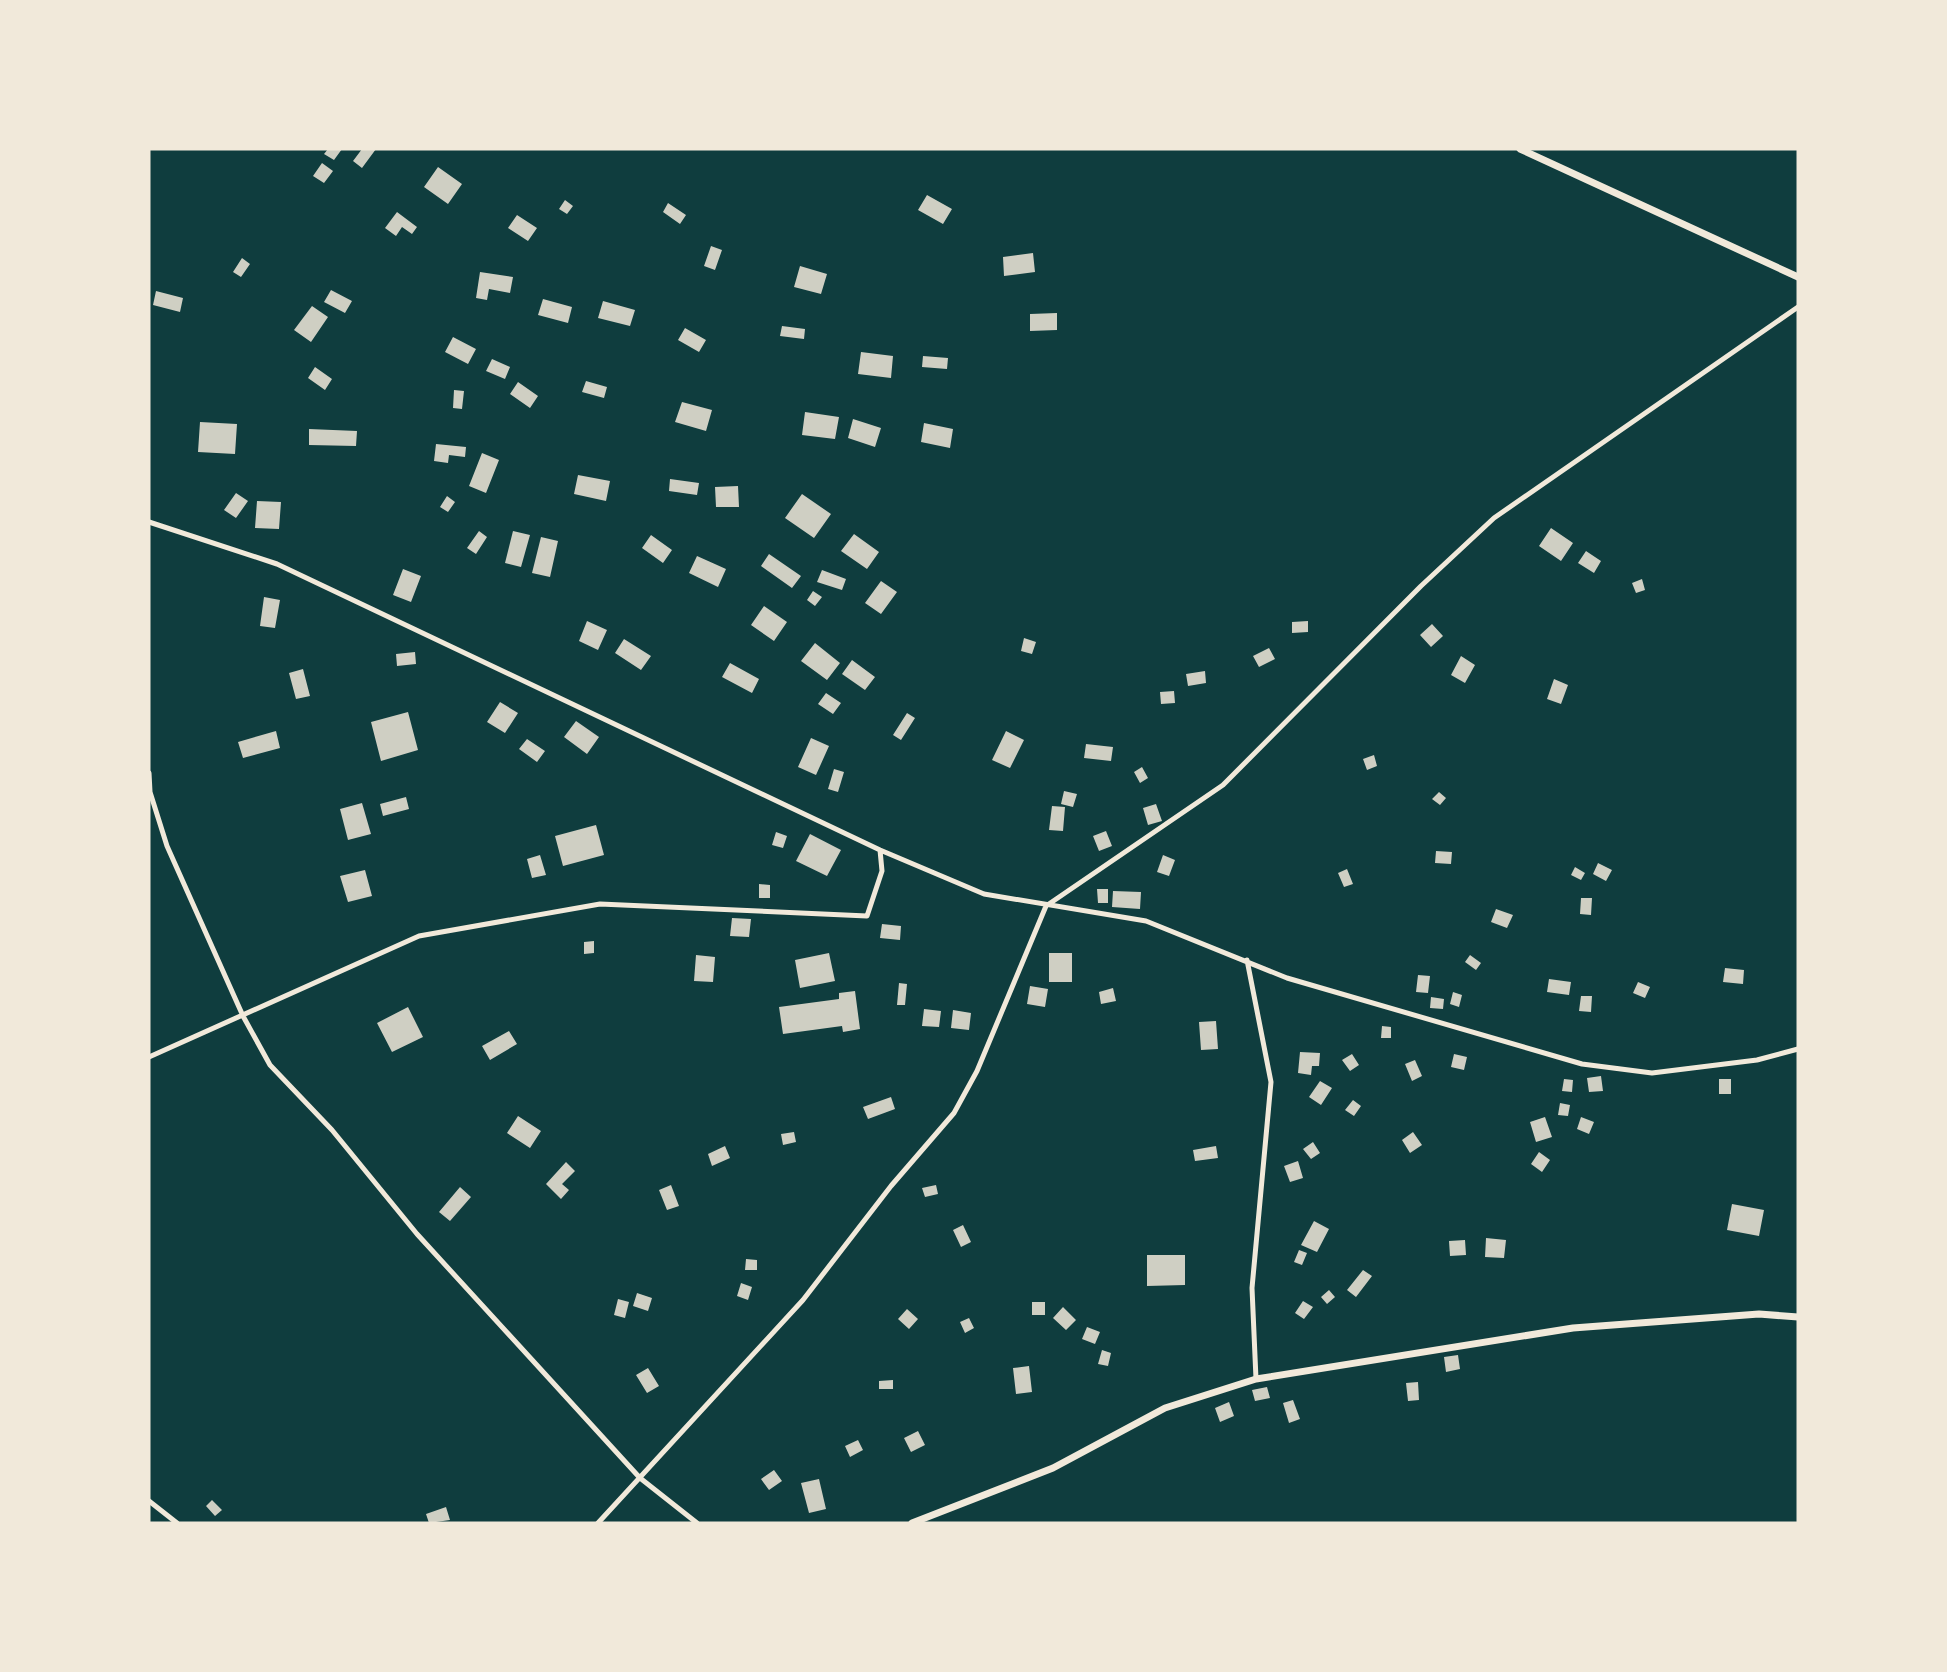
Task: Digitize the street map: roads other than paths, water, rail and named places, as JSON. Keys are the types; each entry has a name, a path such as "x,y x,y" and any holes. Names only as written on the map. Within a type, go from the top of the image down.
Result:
{"street":[{"path":"1520,149 1798,277"},
{"path":"912,1523 1053,1468 1165,1408 1256,1379 1573,1328 1759,1314 1798,1317"}],"lane":[{"path":"597,1523 803,1300 891,1186 954,1113 977,1072 1046,906 1223,786 1421,586 1494,518 1798,307"},
{"path":"149,522 277,564 880,850 984,894 1146,921 1287,978 1582,1064 1652,1073 1757,1060 1798,1049"},
{"path":"149,773 150,792 167,846 243,1016 271,1065 332,1130 417,1234 640,1478 697,1523"},
{"path":"149,1057 419,936 600,904 867,916 882,871 880,850"},
{"path":"1247,960 1271,1082 1252,1288 1256,1379"},
{"path":"149,1501 177,1523"}]}
